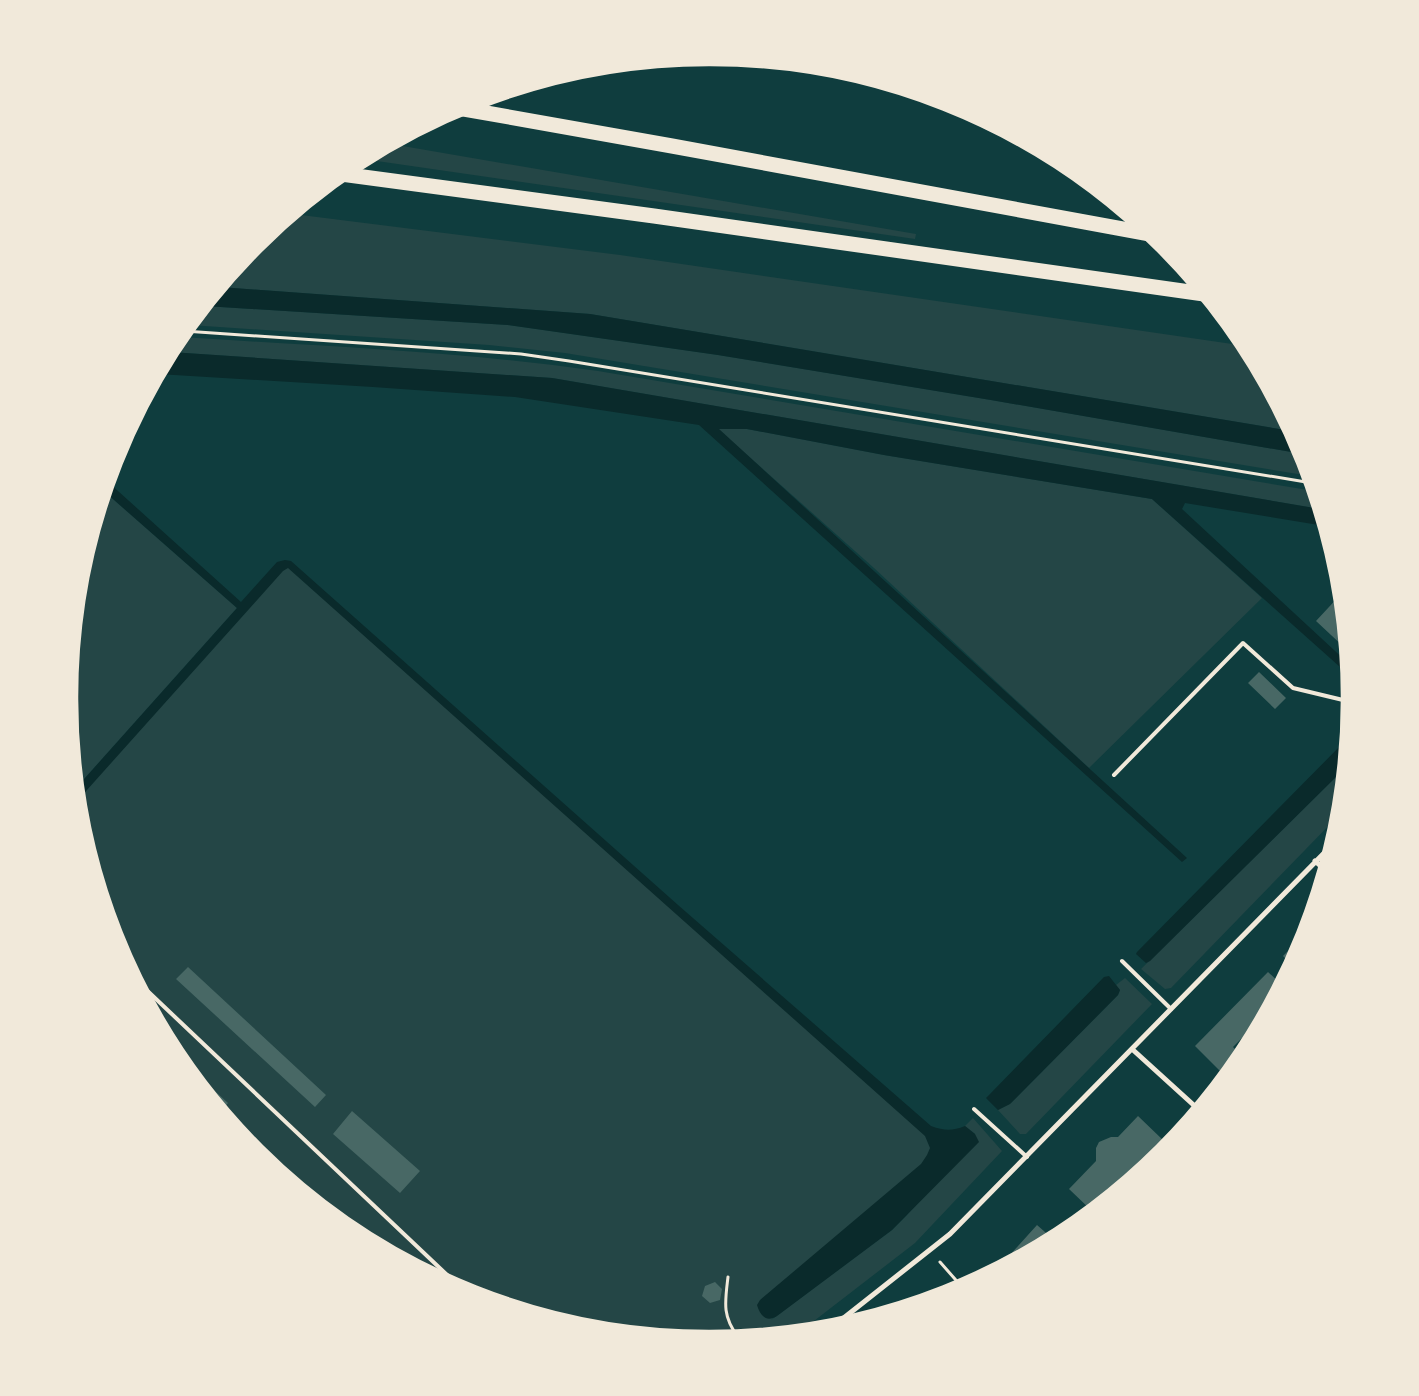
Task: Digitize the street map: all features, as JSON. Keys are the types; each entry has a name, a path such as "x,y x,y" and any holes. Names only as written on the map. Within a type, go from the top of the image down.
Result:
{"highway":[{"path":"473,111 1137,232"},
{"path":"353,176 645,214 1195,293"}],"street":[{"path":"847,1316 950,1234 1323,854"},
{"path":"1315,861 1320,865"},
{"path":"1132,1049 1194,1105"}],"lane":[{"path":"1114,775 1243,643 1293,688 1342,700"},
{"path":"1122,961 1171,1009"},
{"path":"150,993 445,1273"},
{"path":"974,1109 1026,1157"}],"path":[{"path":"193,332 522,354 1304,482"},
{"path":"930,1250 957,1281"},
{"path":"728,1277 724,1306 733,1330"}],"shaded area":[{"path":"401,146 916,234 915,239 376,161"},
{"path":"301,215 620,255 1235,344 1258,382 1282,430 590,314 228,288 262,250"},
{"path":"228,288 590,314 1282,430 1292,452 718,355 508,325 213,306"},
{"path":"213,306 508,325 718,355 1292,452 1301,475 565,353 489,345 198,326"},
{"path":"189,338 441,354 598,371 1307,490 1313,508 552,378 179,353"},
{"path":"179,353 552,378 1313,508 1318,525 1185,503 1182,509 1341,656 1341,668 1152,499 884,455 747,429 719,429 1187,858 1182,862 699,425 515,397 165,374"},
{"path":"718,429 747,429 884,455 1152,499 1262,598 1089,768 874,568"},
{"path":"113,487 241,602 277,562 291,561 678,905 931,1126 948,1130 965,1126 975,1134 979,1142 892,1230 777,1316 770,1319 764,1317 757,1305 760,1300 921,1164 930,1148 925,1136 288,568 283,571 84,793 82,781 237,608 110,496"},
{"path":"110,496 237,608 82,781 77,698 82,615 98,534"},
{"path":"288,565 946,1150 771,1320 892,1230 906,1216 975,1134 965,1126 973,1118 1002,1151 915,1243 812,1323 751,1330 743,1330 741,1328 738,1330 668,1330 627,1326 586,1319 506,1297 467,1283 430,1266 393,1246 324,1200 262,1146 234,1115 183,1050 161,1014 142,978 110,901 98,862 83,787 280,567"},
{"path":"1340,746 1338,775 1150,961 1146,963 1136,954"},
{"path":"1338,775 1329,825 1171,988 1165,989 1141,969"},
{"path":"1109,976 1120,990 1118,995 1010,1104 998,1110 986,1098 1104,977"},
{"path":"1125,978 1152,1004 1026,1134 1020,1134 998,1110 1011,1103 1118,995 1120,990 1116,985"}],"building":[{"path":"1335,601 1340,643 1316,621"},
{"path":"1259,672 1286,698 1275,709 1248,683"},
{"path":"1290,949 1286,959 1283,956"},
{"path":"188,967 326,1095 315,1107 176,979"},
{"path":"1268,972 1276,980 1258,1015 1246,1034 1233,1047 1236,1050 1220,1071 1195,1046"},
{"path":"210,1087 228,1103 226,1105"},
{"path":"352,1111 420,1171 400,1193 333,1134"},
{"path":"1138,1116 1163,1140 1127,1174 1087,1206 1069,1189 1096,1161 1096,1148 1099,1142 1111,1137 1118,1137"},
{"path":"1037,1225 1046,1233 1026,1246 1010,1254"},
{"path":"715,1282 722,1289 720,1300 710,1303 702,1296 705,1286"}]}
